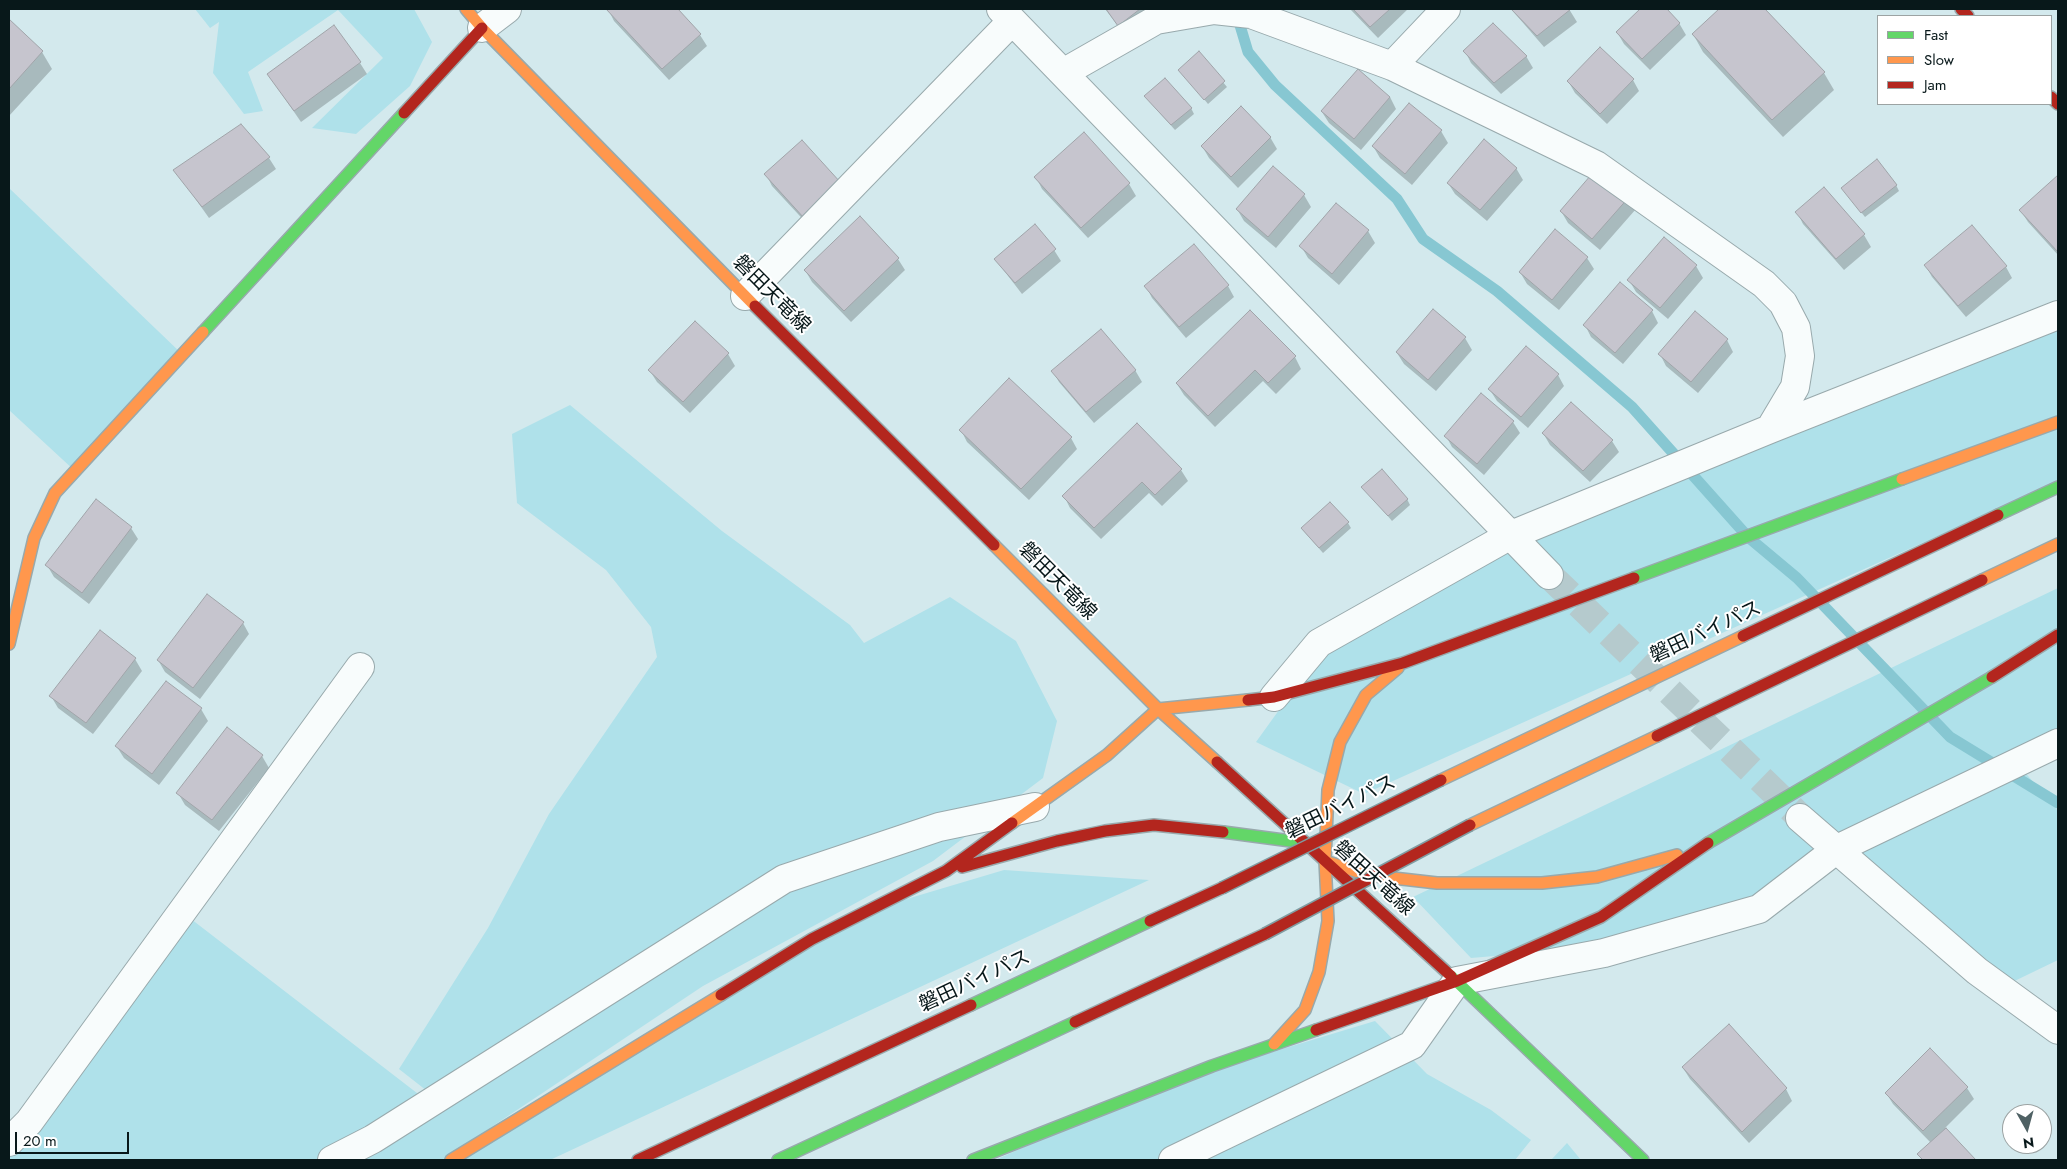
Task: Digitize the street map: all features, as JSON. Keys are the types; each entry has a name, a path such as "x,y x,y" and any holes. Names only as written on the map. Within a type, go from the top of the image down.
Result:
{"main road":[{"name":"磐田天竜線","path":"474,18 746,296 1158,709 1457,981 1643,1160"},
{"path":"10,634 34,538 55,493 474,18"},
{"path":"451,1160 812,939 946,871 1107,755 1158,709 1274,697 1403,663 2058,422"},
{"name":"磐田バイパス","path":"638,1160 1222,888 1441,780 2058,487"},
{"path":"778,1160 1265,934 1470,825 2058,544"},
{"path":"973,1160 1212,1066 1457,981 1601,917 1698,849 1957,699 2058,635"},
{"path":"1273,1046 1305,1010 1319,972 1328,921 1325,861 1328,790 1340,742 1366,695 1403,663"},
{"path":"946,871 1057,841 1105,831 1154,825 1211,830 1306,843"},
{"path":"1325,861 1367,875 1427,882 1478,884 1542,883 1597,877 1698,849"}],"street":[{"path":"474,18 507,9"},
{"path":"1392,66 1446,9"},
{"path":"1063,73 1156,20 1214,10 1258,14 1392,66 1596,165 1764,284 1783,303 1796,328 1800,356 1795,388 1770,429"},
{"path":"746,296 1007,15 1509,536 1549,575"},
{"path":"1274,697 1319,643 1509,536 1770,429 2058,315"},
{"path":"9,1142 29,1122 360,668"},
{"path":"1173,1160 1412,1045 1457,981 1604,953 1759,909 1836,849 2058,743"},
{"path":"332,1160 373,1139 784,879 939,827 1035,807"},
{"path":"1800,818 1976,970 2058,1030"}],"shaded area":[{"path":"195,9 414,9 432,42 410,86 356,134 312,128 383,58 338,10 248,72 263,111 244,114 213,73 219,22 210,28"},
{"path":"9,188 182,354 75,471 9,410"},
{"path":"2058,315 2058,482 1364,794 1256,742 1333,635 1448,571 1559,530 1770,429"},
{"path":"570,405 722,531 850,625 864,643 950,597 1016,641 1057,721 1043,778 933,861 703,986 442,1160 9,1160 9,1132 191,919 426,1100 436,1098 399,1069 488,928 549,814 657,657 651,627 606,570 517,503 512,434"},
{"path":"2058,588 2058,742 2017,763 2058,811 2058,960 2000,988 1837,849 1759,909 1634,944 1471,958 1413,897"},
{"path":"1004,870 1149,880 550,1160 456,1160 873,909"},
{"path":"1375,1021 1427,1074 1491,1110 1531,1140 1515,1160 995,1160 1166,1084"},
{"path":"1567,1143 1581,1160 1551,1160"}],"building":[{"path":"606,9 678,9 701,34 662,69"},
{"path":"1106,9 1140,9 1118,26"},
{"path":"1353,9 1390,9 1370,27"},
{"path":"1511,9 1571,9 1537,36"},
{"path":"1640,9 1667,9 1680,23 1642,59 1616,32"},
{"path":"1719,9 1765,9 1825,72 1772,120 1692,34"},
{"path":"9,19 43,51 9,89"},
{"path":"1493,23 1527,56 1494,83 1463,51"},
{"path":"334,25 361,62 294,111 267,74"},
{"path":"1600,47 1634,79 1600,114 1567,81"},
{"path":"1199,51 1225,81 1204,100 1178,70"},
{"path":"1358,69 1390,97 1354,139 1321,111"},
{"path":"1165,78 1192,108 1171,125 1144,96"},
{"path":"1409,103 1442,130 1405,174 1372,146"},
{"path":"1241,106 1271,137 1231,177 1201,146"},
{"path":"241,124 270,157 202,207 173,170"},
{"path":"1084,132 1130,183 1081,228 1034,177"},
{"path":"1484,139 1517,168 1480,210 1447,183"},
{"path":"802,140 841,183 804,218 764,174"},
{"path":"1877,159 1897,185 1861,213 1841,188"},
{"path":"1273,166 1305,194 1268,237 1236,209"},
{"path":"1597,168 1630,196 1592,239 1560,211"},
{"path":"2058,175 2058,252 2019,210"},
{"path":"1824,187 1865,234 1836,259 1795,212"},
{"path":"1336,203 1369,230 1332,274 1299,246"},
{"path":"860,216 899,258 844,311 804,270"},
{"path":"1035,224 1056,249 1015,283 994,259"},
{"path":"1972,225 2007,266 1958,306 1924,265"},
{"path":"1555,229 1588,257 1552,300 1519,272"},
{"path":"1664,237 1697,265 1660,308 1627,280"},
{"path":"1194,244 1229,285 1179,327 1144,286"},
{"path":"1620,282 1653,310 1615,353 1583,325"},
{"path":"1433,309 1466,337 1428,380 1396,352"},
{"path":"1250,310 1296,356 1268,383 1255,370 1208,416 1176,383"},
{"path":"1695,311 1728,339 1691,382 1658,354"},
{"path":"695,321 729,353 683,402 648,370"},
{"path":"1101,329 1136,370 1086,412 1051,371"},
{"path":"1526,346 1559,374 1521,417 1488,389"},
{"path":"1009,378 1072,437 1021,489 959,430"},
{"path":"1481,393 1514,421 1477,464 1444,436"},
{"path":"1571,402 1613,440 1583,471 1542,433"},
{"path":"1137,423 1182,469 1155,495 1142,482 1094,528 1062,496"},
{"path":"1382,469 1408,499 1388,516 1361,487"},
{"path":"96,499 132,527 82,593 45,565"},
{"path":"1330,502 1349,522 1319,548 1301,528"},
{"path":"207,594 244,622 193,688 157,660"},
{"path":"100,630 136,658 86,723 49,696"},
{"path":"166,681 202,708 152,774 115,746"},
{"path":"227,727 263,755 212,820 176,793"},
{"path":"1729,1024 1787,1088 1742,1132 1682,1067"},
{"path":"1930,1048 1968,1087 1923,1131 1885,1093"},
{"path":"1946,1128 1976,1160 1923,1160 1917,1154"}],"waterway":[{"path":"1236,12 1248,52 1275,85 1397,199 1423,239 1497,291 1632,407 1748,537 1797,578 1950,737 2058,803"}],"tunnel":[{"path":"1549,575 1798,815"}],"traffic: fast":[{"path":"203,332 404,113"},
{"path":"1634,578 1902,479"},
{"path":"1998,515 2058,487"},
{"path":"1708,843 1992,677"},
{"path":"1223,832 1306,843"},
{"path":"971,1005 1150,921"},
{"path":"1451,976 1643,1160"},
{"path":"778,1160 1075,1022"},
{"path":"973,1160 1212,1066 1316,1030"}],"traffic: slow":[{"path":"466,9 482,28 755,306"},
{"path":"9,644 34,538 55,493 203,332"},
{"path":"1902,479 2058,422"},
{"path":"1982,580 2058,544"},
{"path":"994,545 1158,709 1217,762"},
{"path":"1441,780 1743,636"},
{"path":"1274,1044 1305,1010 1319,972 1328,921 1325,861 1328,790 1340,742 1366,695 1398,668"},
{"path":"1012,823 1107,755 1158,709 1248,700"},
{"path":"1470,825 1657,736"},
{"path":"1325,861 1367,875 1437,883 1542,883 1597,877 1677,855"},
{"path":"451,1160 721,995"}],"traffic: jam":[{"path":"1961,9 1967,15"},
{"path":"404,113 482,28"},
{"path":"2052,98 2058,104"},
{"path":"755,306 994,545"},
{"path":"1743,636 1998,515"},
{"path":"1248,700 1274,697 1403,663 1634,578"},
{"path":"1657,736 1982,580"},
{"path":"1992,677 2058,635"},
{"path":"1217,762 1451,976"},
{"path":"1222,888 1441,780"},
{"path":"721,995 812,939 946,871 1012,823"},
{"path":"962,867 1057,841 1105,831 1154,825 1223,832"},
{"path":"1265,934 1470,825"},
{"path":"1316,1030 1457,981 1601,917 1708,843"},
{"path":"1150,921 1222,888"},
{"path":"1075,1022 1265,934"},
{"path":"638,1160 971,1005"}]}
